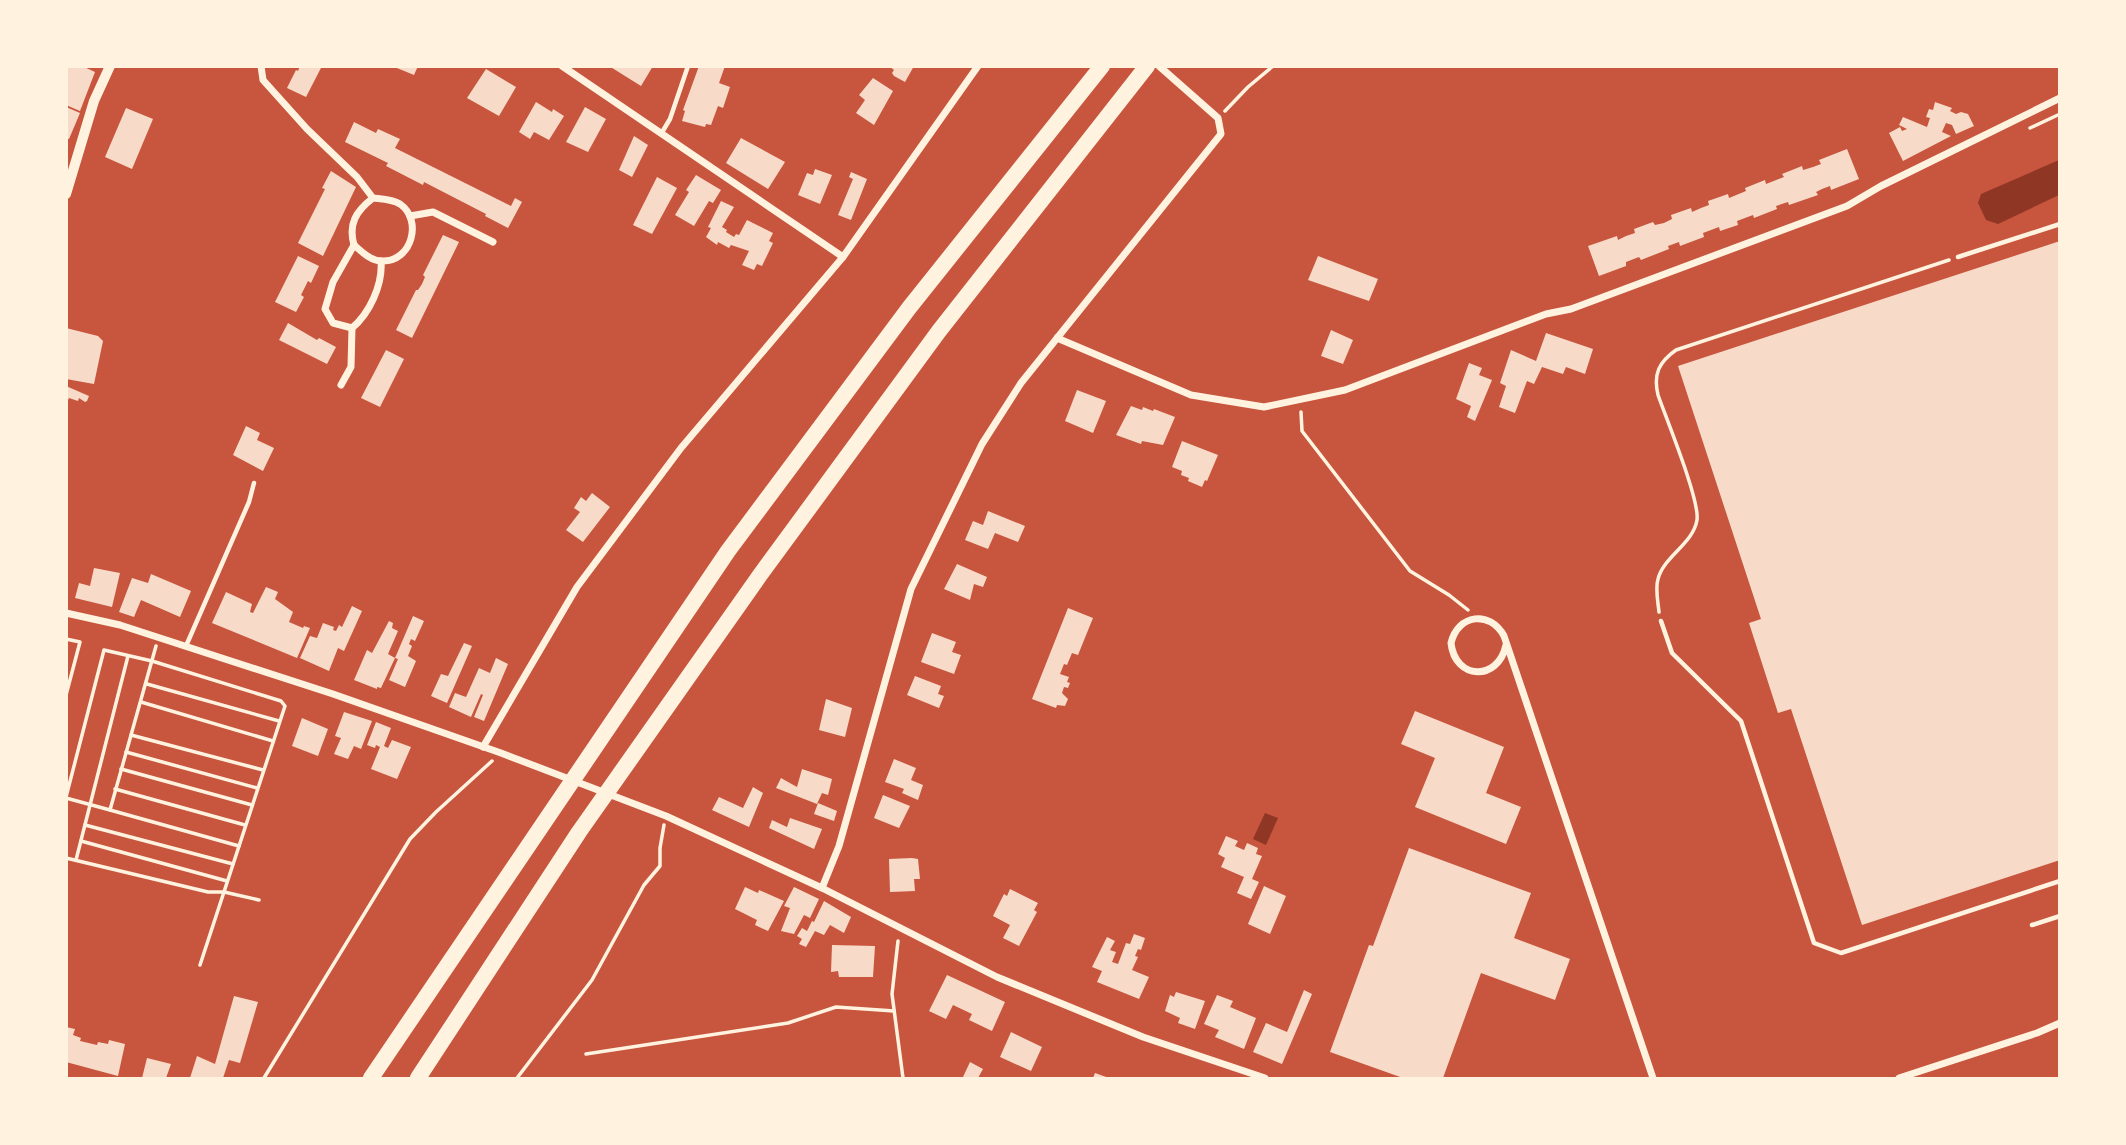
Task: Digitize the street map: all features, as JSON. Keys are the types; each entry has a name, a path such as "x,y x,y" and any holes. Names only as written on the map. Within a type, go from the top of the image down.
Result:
{"highway":[{"path":"371,1079 728,551 909,307 1102,66"},
{"path":"418,1079 579,832 760,575 939,331 1147,66"}],"street":[{"path":"66,194 94,102 110,66"},
{"path":"261,66 262,80 307,129 357,177 373,198 399,204 410,216 414,229 409,246 393,259 381,261 366,255 354,245"},
{"path":"562,66 843,257"},
{"path":"483,747 577,587 681,448 843,257 978,66"},
{"path":"822,888 839,846 911,589 982,444 1021,383 1221,134 1218,118 1159,66"},
{"path":"1057,338 1191,395 1264,407 1345,390 1546,314 1571,309 1847,206 2060,98"},
{"path":"352,328 333,323 325,309 333,282 354,245 352,223 360,208 373,198"},
{"path":"410,216 433,212 494,242"},
{"path":"341,385 351,367 352,328 364,318 382,275 381,261"},
{"path":"66,613 120,625 334,694 667,816 822,888 1021,987 1143,1037 1265,1079"},
{"path":"1506,645 1499,662 1483,672 1471,671 1456,661 1451,643 1453,633 1469,619 1488,619 1496,624 1504,636 1653,1079"},
{"path":"1899,1079 2060,1023"}],"lane":[{"path":"661,134 670,119 688,66"},
{"path":"1958,257 2060,224"},
{"path":"186,646 249,502 254,483"},
{"path":"1661,621 1672,653 1741,721 1814,943 1841,953 2060,881"},
{"path":"2032,925 2060,916"}],"path":[{"path":"1218,118 1273,66"},
{"path":"1661,621 1657,596 1658,579 1669,559 1688,539 1697,520 1690,487 1655,383 1663,359 1676,350 1958,257"},
{"path":"1300,400 1302,432 1410,571 1449,595 1478,618"},
{"path":"110,810 159,638"},
{"path":"66,639 80,642 66,695"},
{"path":"200,965 285,706 281,701 152,661 104,650 66,798 239,846"},
{"path":"76,860 128,656"},
{"path":"146,683 279,721"},
{"path":"140,702 273,741"},
{"path":"131,735 263,770"},
{"path":"126,752 257,788"},
{"path":"264,1079 410,839 501,753"},
{"path":"121,769 252,805"},
{"path":"115,789 246,825"},
{"path":"517,1079 592,980 644,885 660,866 661,832 667,816"},
{"path":"85,825 233,864"},
{"path":"80,841 227,881"},
{"path":"66,858 208,892 223,892 260,901"},
{"path":"899,928 892,995 903,1079"},
{"path":"586,1054 788,1023 836,1007 894,1011"}],"shaded area":[{"path":"2059,160 2059,195 1998,224 1986,220 1978,203 1981,194"},
{"path":"1265,813 1278,818 1266,845 1253,839"}],"building":[{"path":"66,66 82,66 95,72 80,111 66,105"},
{"path":"300,66 322,66 306,97 287,88"},
{"path":"392,66 418,66 414,75"},
{"path":"609,66 653,66 641,86"},
{"path":"699,66 725,66 719,83 730,87 723,108 718,106 711,125 706,124 705,127 682,121 683,110"},
{"path":"889,66 914,66 905,82 894,76 894,70"},
{"path":"486,69 516,87 499,116 467,98"},
{"path":"873,78 893,91 874,125 856,113 865,100 859,95"},
{"path":"536,102 564,116 549,140 534,132 530,139 519,132"},
{"path":"1935,102 1952,108 1950,111 1956,114 1968,114 1974,126 1956,134 1952,125 1946,123 1942,132 1951,136 1903,161 1889,133 1900,127 1902,131 1907,129 1899,125 1903,117 1927,127 1930,118 1926,117 1929,109 1933,110"},
{"path":"66,107 80,113 69,139 66,138"},
{"path":"585,107 606,119 588,152 566,142"},
{"path":"126,108 153,119 132,169 105,157"},
{"path":"354,122 376,133 378,129 400,139 395,148 511,206 515,198 522,202 508,228 485,216 486,214 424,182 423,185 386,166 388,163 345,142"},
{"path":"634,136 648,145 632,177 619,170"},
{"path":"741,138 785,162 768,189 726,163"},
{"path":"1847,149 1859,179 1831,190 1830,186 1816,192 1818,195 1789,205 1788,202 1776,206 1777,209 1754,218 1753,215 1737,221 1738,225 1720,231 1719,227 1703,233 1704,237 1680,246 1679,242 1668,246 1669,249 1641,260 1639,257 1626,262 1626,266 1599,276 1588,246 1617,236 1618,240 1635,233 1634,229 1653,222 1655,225 1664,223 1672,219 1671,215 1691,208 1692,212 1709,205 1708,201 1728,194 1729,198 1765,180 1766,184 1784,177 1782,174 1802,166 1803,170 1821,164 1819,160"},
{"path":"815,169 832,175 820,204 798,195 807,173 813,175"},
{"path":"331,171 356,187 323,256 298,243"},
{"path":"851,172 867,179 851,220 838,215 853,179 849,177"},
{"path":"696,175 721,190 713,203 709,201 694,226 675,215"},
{"path":"657,177 677,188 652,234 633,225"},
{"path":"721,201 734,207 722,227 734,237 739,235 747,220 773,233 769,241 773,243 762,266 757,264 754,270 742,265 749,251 731,245 729,248 718,242 717,245 706,237"},
{"path":"443,235 459,242 412,338 396,330 416,290 422,284 425,277 423,275"},
{"path":"2060,241 2060,860 1862,925 1791,709 1778,713 1749,623 1761,619 1678,366"},
{"path":"298,256 319,266 311,283 308,281 301,295 304,297 296,312 275,302"},
{"path":"1318,256 1378,279 1369,301 1308,280"},
{"path":"288,323 317,340 319,338 336,347 327,364 279,340"},
{"path":"66,328 98,336 103,341 94,384 66,379"},
{"path":"1331,330 1353,340 1343,364 1321,356"},
{"path":"1546,333 1593,349 1585,374 1566,367 1563,374 1542,367 1534,384 1527,381 1515,413 1499,407 1506,386 1500,383 1511,350 1536,361"},
{"path":"386,350 404,359 380,407 361,398"},
{"path":"1469,363 1482,368 1479,375 1492,380 1475,421 1467,417 1471,406 1456,399"},
{"path":"66,386 89,396 87,401 69,398 66,404"},
{"path":"1077,390 1106,401 1093,433 1065,421"},
{"path":"1131,406 1142,410 1143,407 1153,411 1154,409 1175,417 1163,445 1142,441 1141,444 1116,435"},
{"path":"246,426 260,433 257,440 274,448 263,471 233,455"},
{"path":"1182,441 1218,455 1202,487 1188,481 1189,478 1181,475 1182,471 1172,467"},
{"path":"592,493 610,507 583,542 566,530 580,512 574,508 581,497 586,501"},
{"path":"988,511 1025,526 1018,542 995,533 988,549 965,540 973,521 983,525"},
{"path":"957,564 987,577 983,587 974,584 970,600 944,589"},
{"path":"94,568 120,573 112,607 75,598 79,583 90,586"},
{"path":"151,574 191,591 180,617 141,600 134,617 119,612 132,578 148,583"},
{"path":"266,587 278,592 275,599 293,612 289,622 310,628 297,658 212,623 226,592 252,604 250,612 253,613"},
{"path":"352,606 362,611 344,651 338,648 329,671 300,658 310,636 317,638 323,623 334,627 333,630 336,631 339,625 342,627"},
{"path":"1068,608 1093,618 1078,655 1072,653 1067,665 1064,664 1060,674 1069,677 1067,682 1070,683 1068,688 1064,687 1062,693 1068,699 1065,706 1057,705 1056,708 1032,699"},
{"path":"413,616 424,621 415,641 411,639 409,644 412,646 408,656 416,661 405,687 389,680 398,659 395,658"},
{"path":"389,621 393,623 392,628 398,631 388,654 395,658 381,688 377,689 354,680 367,650 372,653"},
{"path":"932,633 956,642 952,652 961,655 954,674 921,662"},
{"path":"464,643 472,646 447,703 431,696 441,674 448,676"},
{"path":"496,658 508,664 484,721 474,717 483,695 481,694 471,717 449,707 455,693 466,697 479,668 490,673"},
{"path":"915,676 941,686 938,694 944,696 939,708 907,695"},
{"path":"826,699 852,708 845,737 819,730"},
{"path":"1415,711 1504,747 1486,793 1521,807 1506,844 1415,807 1435,758 1401,744"},
{"path":"344,712 372,721 361,749 354,746 348,759 334,754 341,738 335,736"},
{"path":"302,718 328,729 318,756 292,746"},
{"path":"376,722 391,728 384,746 388,748 392,740 411,747 397,779 371,769 380,747 367,745"},
{"path":"894,759 916,768 911,780 923,785 918,800 902,793 904,789 885,782"},
{"path":"802,769 832,779 828,795 822,793 817,804 776,788 781,778 797,787"},
{"path":"753,787 763,793 749,827 712,810 719,797 743,808"},
{"path":"883,795 910,806 899,828 874,818"},
{"path":"818,803 837,811 834,821 814,814"},
{"path":"790,818 822,829 814,849 769,828 772,820 787,827"},
{"path":"1226,836 1238,841 1235,846 1244,850 1247,843 1258,848 1256,854 1262,856 1252,879 1259,882 1251,899 1237,893 1244,877 1221,867 1225,858 1218,854"},
{"path":"1409,848 1531,893 1514,938 1570,959 1555,1000 1481,973 1443,1078 1403,1078 1330,1052 1369,945 1373,946"},
{"path":"889,859 918,859 920,879 914,879 915,891 890,892"},
{"path":"1264,886 1286,896 1270,934 1248,924"},
{"path":"745,887 784,901 768,931 755,925 757,920 735,909"},
{"path":"794,887 819,899 810,918 804,915 794,934 781,931 790,908 784,906"},
{"path":"1010,889 1038,903 1034,910 1037,912 1019,946 1003,938 1010,925 993,916 1004,894 1007,896"},
{"path":"824,901 851,917 844,933 830,925 824,935 815,931 806,947 799,944 802,939 797,936 802,928 807,931 812,921 814,922"},
{"path":"1134,934 1145,938 1141,950 1138,949 1135,956 1138,957 1132,970 1149,977 1139,999 1097,982 1102,971 1092,967 1107,937 1115,941 1110,950 1116,952 1112,962 1118,964 1126,943 1130,944"},
{"path":"832,945 875,946 873,977 839,977 838,971 831,972"},
{"path":"947,975 1005,1002 992,1031 969,1020 972,1014 953,1005 946,1019 929,1011"},
{"path":"1304,990 1312,994 1282,1064 1253,1052 1266,1023 1287,1032"},
{"path":"1176,992 1205,1001 1195,1029 1178,1023 1180,1018 1165,1011 1170,995 1174,997"},
{"path":"1217,995 1233,1001 1230,1007 1256,1018 1244,1049 1215,1037 1219,1030 1204,1024"},
{"path":"234,996 258,1002 240,1063 229,1060 223,1078 190,1078 197,1056 215,1064"},
{"path":"66,1027 75,1029 73,1035 81,1038 80,1041 97,1045 98,1042 108,1044 109,1040 125,1044 118,1076 66,1062"},
{"path":"1011,1032 1042,1047 1031,1071 1000,1057"},
{"path":"147,1058 171,1064 166,1078 142,1078"},
{"path":"970,1062 983,1069 978,1078 963,1077"},
{"path":"1095,1073 1109,1078 1093,1078"}]}
